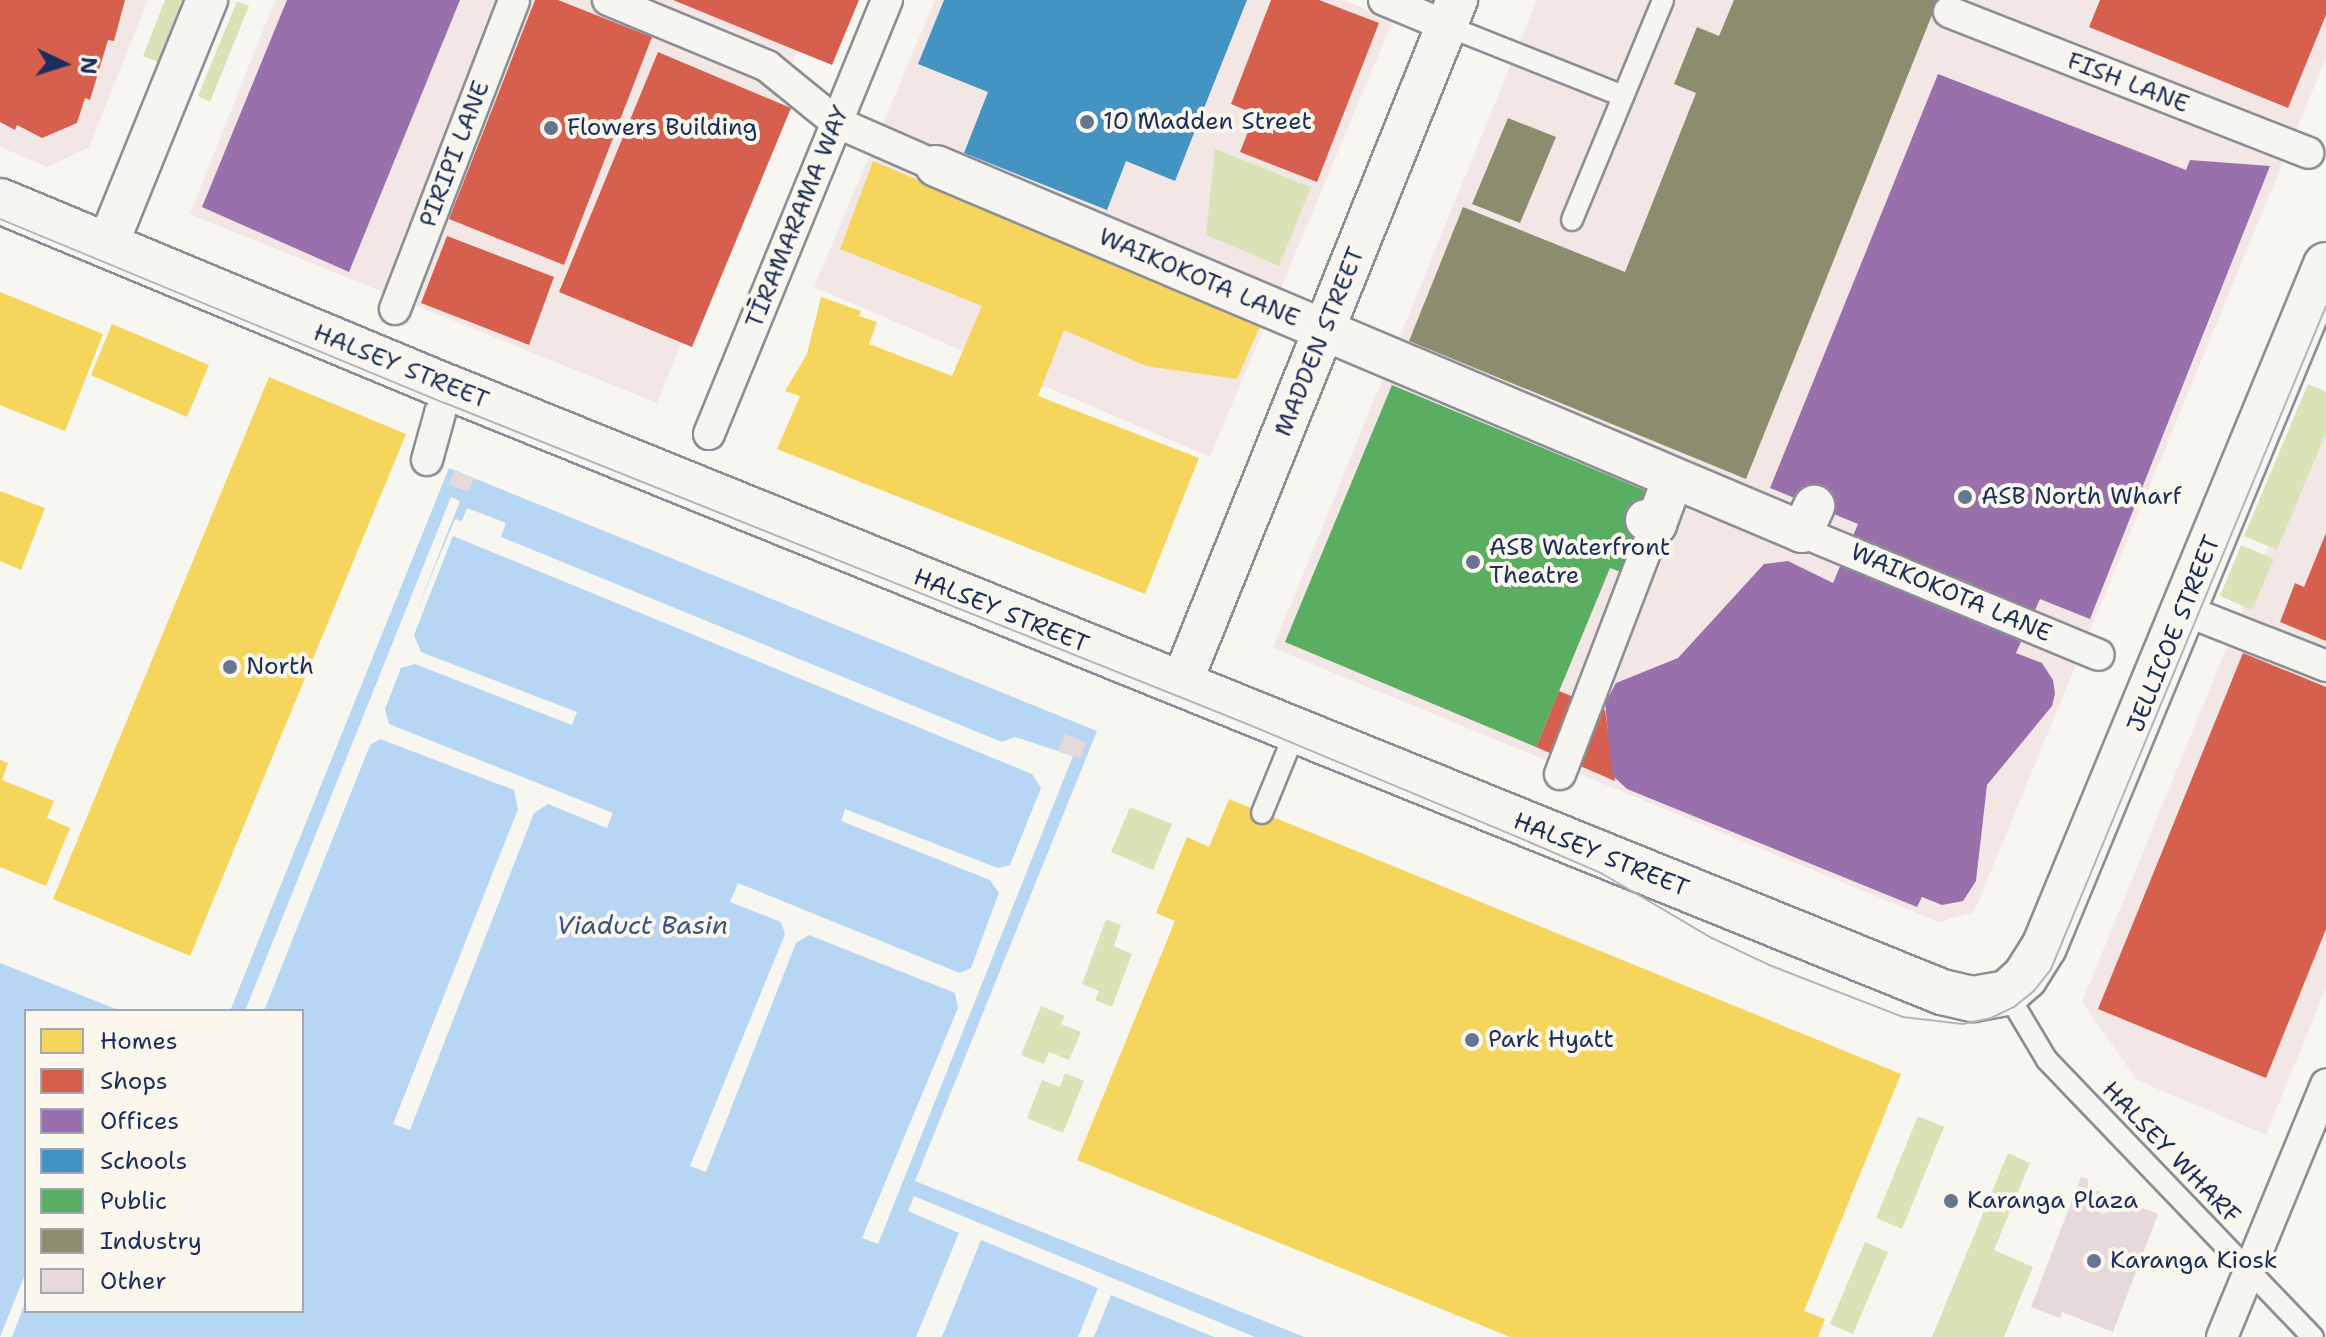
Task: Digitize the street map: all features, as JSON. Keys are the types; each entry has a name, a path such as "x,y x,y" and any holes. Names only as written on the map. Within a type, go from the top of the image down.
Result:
{"main road":[{"name":"HALSEY STREET","path":"0,201 1942,992 1973,999 2007,993"},
{"name":"JELLICOE STREET","path":"2007,993 2025,977 2044,947 2322,285"}],"street":[{"path":"107,246 207,0"},
{"name":"PIRIPI LANE","path":"395,309 514,0"},
{"name":"WAIKOKOTA LANE","path":"608,0 767,66 836,122 936,166 1673,478 1808,519 2099,655"},
{"name":"TĪRAMARAMA WAY","path":"709,434 887,0"},
{"path":"1384,0 1452,13"},
{"name":"FISH LANE","path":"1949,12 2308,153"},
{"name":"MADDEN STREET","path":"1181,684 1326,332 1452,13"},
{"path":"427,460 431,436 440,413"},
{"path":"1560,774 1651,522 1673,478"},
{"path":"2184,610 2326,666"},
{"path":"2222,1337 2326,1085"}],"lane":[{"path":"1572,220 1663,0"},
{"path":"1452,13 1623,96"},
{"path":"1262,813 1296,730"},
{"name":"HALSEY WHARF","path":"2007,993 2047,1060 2313,1337"}],"shaded area":[{"path":"0,0 148,0 89,147 48,167 0,147"},
{"path":"275,0 817,0 657,403 190,214"},
{"path":"935,0 1343,0 1393,20 1210,457 814,287"},
{"path":"1537,0 2326,0 2326,58 1974,912 1939,922 1273,648"},
{"path":"2326,404 2326,987 2266,1135 2137,1080 2082,1002"}],"green space":[{"path":"165,0 182,0 158,62 143,56"},
{"path":"237,1 249,6 210,102 198,96"},
{"path":"1215,149 1311,187 1279,266 1206,235"},
{"path":"2308,384 2326,392 2326,433 2277,550 2244,536"},
{"path":"2241,545 2274,559 2252,610 2220,596"},
{"path":"1130,807 1172,824 1153,870 1111,852"},
{"path":"1106,919 1121,925 1114,946 1132,954 1112,1007 1095,1000 1099,991 1082,984"},
{"path":"1041,1006 1065,1016 1061,1024 1081,1032 1069,1060 1049,1052 1044,1064 1021,1055"},
{"path":"1065,1073 1084,1081 1063,1133 1027,1118 1042,1080 1060,1087"},
{"path":"1918,1116 1944,1127 1902,1229 1876,1218"},
{"path":"2008,1153 2030,1163 1994,1250 2033,1267 2004,1337 1932,1337"},
{"path":"1865,1242 1888,1252 1853,1334 1830,1324"}],"water":[{"name":"Viaduct Basin","path":"449,468 1097,731 915,1181 1304,1337 0,1337 0,963 116,1009 24,1009 24,1313 304,1313 304,1009 231,1009"}],"pier":[{"path":"451,497 460,501 417,610 455,519 462,521 467,508 506,523 501,537 1002,742 1015,737 1073,756 878,1244 862,1238 958,1008 955,993 809,935 796,943 706,1172 690,1166 785,934 781,922 730,902 738,883 960,973 971,968 999,893 990,880 841,821 845,809 998,868 1010,865 1041,788 1032,774 453,536 414,635 421,652 577,712 572,725 415,664 401,668 385,709 389,724 613,813 607,828 548,804 534,813 410,1130 393,1124 518,809 514,790 380,739 370,745 265,1009 246,1009"},
{"path":"914,1196 1255,1337 1214,1337 1111,1295 1094,1337 1078,1337 1098,1288 981,1240 942,1337 916,1337 959,1233 908,1211"},
{"path":"24,1277 24,1305 12,1337 0,1337"}],"building: Homes":[{"path":"873,161 1261,324 1237,379 1146,366 1064,330 1038,396 1199,458 1145,594 777,449 800,396 785,391 807,354 821,297 861,311 859,316 877,322 869,344 952,376 982,306 840,249"},
{"path":"0,292 103,334 65,431 0,405"},
{"path":"112,324 209,365 187,417 91,375"},
{"name":"North","path":"269,377 406,434 190,956 53,899"},
{"path":"0,491 45,508 21,570 0,561"},
{"path":"0,760 8,763 2,780 54,801 47,818 70,828 46,886 0,867"},
{"name":"Park Hyatt","path":"1229,799 1901,1074 1804,1311 1825,1319 1818,1337 1510,1337 1077,1160 1175,921 1156,913 1187,837 1209,847"}],"building: Shops":[{"path":"0,0 125,0 114,41 108,40 90,100 85,98 77,123 42,138 17,125 15,130 0,122"},
{"name":"Flowers Building","path":"535,0 558,0 652,37 564,265 449,219"},
{"path":"673,0 859,0 832,65"},
{"path":"1271,0 1319,0 1379,23 1317,182 1240,152 1255,114 1231,104"},
{"path":"2100,0 2326,0 2326,15 2288,108 2089,27"},
{"path":"658,52 791,108 692,347 559,292"},
{"path":"447,236 554,277 529,345 421,303"},
{"path":"2326,533 2326,641 2280,622 2295,583 2304,587"},
{"path":"2243,653 2326,687 2326,929 2266,1078 2098,1009"},
{"path":"1559,691 1605,710 1615,781 1536,747"}],"building: Offices":[{"path":"287,0 460,0 349,272 202,207"},
{"name":"ASB North Wharf","path":"1938,74 2186,170 2190,160 2270,166 2090,619 2040,599 2016,653 2042,663 2053,680 2055,694 2052,706 1987,785 1976,881 1963,901 1942,905 1922,897 1917,907 1627,789 1612,775 1605,703 1616,683 1678,658 1764,564 1788,561 1833,583 1858,524 1770,488"}],"building: Schools":[{"name":"10 Madden Street","path":"944,0 1247,0 1175,181 1126,161 1107,210 964,153 988,92 918,64"}],"building: Public":[{"name":"ASB Waterfront Theatre","path":"1392,385 1656,495 1624,573 1610,568 1536,747 1285,642"}],"building: Industry":[{"path":"1734,0 1938,0 1746,479 1409,341 1463,207 1625,272 1696,93 1674,84 1697,27 1719,36"},
{"path":"1508,118 1556,137 1520,223 1472,204"}],"building: Other":[{"path":"454,471 474,478 468,492 449,485"},
{"path":"1065,734 1086,742 1080,759 1058,750"},
{"name":"Karanga Kiosk","path":"2081,1177 2088,1179 2088,1187 2158,1214 2113,1332 2062,1312 2060,1318 2031,1307"}],"tram line":[{"path":"0,219 445,403 1252,726 1529,842 1601,873 1712,938 1769,965 1903,1017 1963,1024 1991,1018 2014,1007 2034,991 2051,969 2326,306"}],"place":[{"name":"10 Madden Street","path":"1087,122"},
{"name":"Flowers Building","path":"551,128"},
{"name":"ASB North Wharf","path":"1965,497"},
{"name":"ASB Waterfront Theatre","path":"1473,562"},
{"name":"North","path":"230,667"},
{"name":"Park Hyatt","path":"1472,1040"},
{"name":"Karanga Plaza","path":"1951,1201"},
{"name":"Karanga Kiosk","path":"2094,1261"}]}
